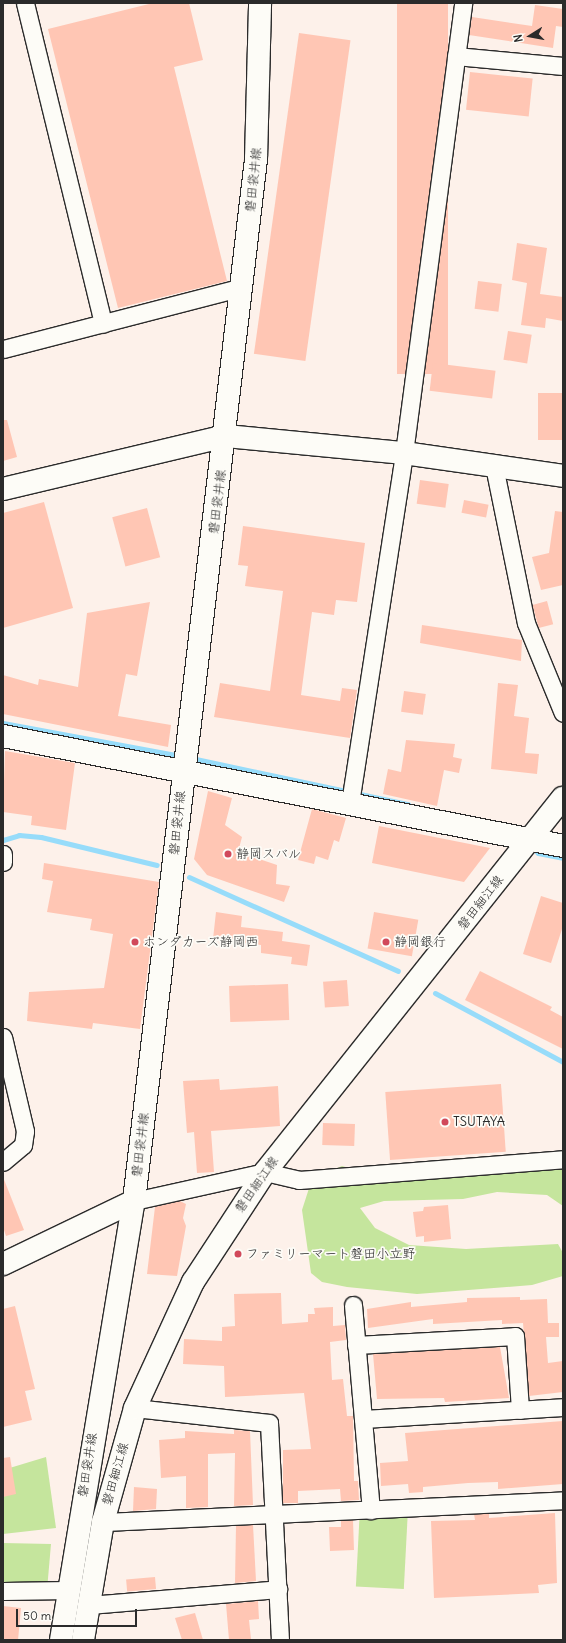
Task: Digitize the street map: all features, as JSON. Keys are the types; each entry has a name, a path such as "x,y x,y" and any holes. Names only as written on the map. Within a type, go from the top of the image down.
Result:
{"main road":[{"name":"磐田袋井線","path":"62,1640 134,1201 184,771 226,436 242,287 260,106 260,3"},
{"path":"3,489 226,436 404,453 563,476"},
{"path":"3,736 563,846"},
{"name":"磐田細江線","path":"83,1640 103,1522 135,1408 193,1282 265,1172 563,798"},
{"path":"3,1264 134,1201"}],"street":[{"path":"26,3 103,324"},
{"path":"350,803 404,453 463,3"},
{"path":"456,56 563,66"},
{"path":"3,349 242,287"},
{"path":"494,466 526,623 563,713"},
{"path":"3,854 3,862"},
{"path":"3,1037 25,1131 23,1145 3,1162"},
{"path":"134,1201 265,1172 299,1180 563,1159"},
{"path":"353,1305 371,1510"},
{"path":"356,1345 515,1336 520,1410"},
{"path":"363,1419 563,1407"},
{"path":"135,1408 269,1423 280,1640"},
{"path":"103,1522 563,1500"},
{"path":"89,1605 278,1589"},
{"path":"3,1590 69,1590"}],"green space":[{"path":"563,1160 563,1206 547,1195 497,1192 463,1199 384,1201 360,1208 375,1228 409,1245 466,1249 558,1244 563,1253 563,1276 532,1285 417,1294 347,1287 322,1282 311,1273 302,1210 312,1179 342,1166 370,1174 418,1180"},
{"path":"46,1457 56,1528 3,1534 3,1470"},
{"path":"360,1506 408,1509 404,1589 356,1586"},
{"path":"3,1543 51,1544 47,1590 3,1592"}],"building":[{"path":"153,3 189,3 203,60 174,67 227,281 118,308 48,29"},
{"path":"397,3 448,3 448,374 397,374"},
{"path":"535,5 563,9 563,27 556,26 553,48 469,35 472,17 532,26"},
{"path":"299,33 350,40 305,361 254,354"},
{"path":"470,72 533,79 529,116 466,110"},
{"path":"517,243 547,248 540,294 563,297 563,321 546,318 545,328 521,325 527,283 512,280"},
{"path":"478,281 502,284 498,312 475,309"},
{"path":"508,331 532,335 527,363 503,360"},
{"path":"433,363 496,371 492,398 430,391"},
{"path":"538,393 563,393 563,440 538,440"},
{"path":"3,420 7,420 17,457 3,461"},
{"path":"420,480 449,484 445,508 417,504"},
{"path":"464,500 489,505 486,518 462,513"},
{"path":"44,502 73,608 3,628 3,513"},
{"path":"147,508 160,557 125,567 112,517"},
{"path":"555,511 563,512 563,585 541,590 532,557 549,553"},
{"path":"243,526 365,543 357,602 336,600 334,615 312,612 301,695 340,701 342,688 357,690 350,738 214,717 220,683 270,691 283,591 245,586 248,566 238,565"},
{"path":"547,601 553,624 539,628 533,605"},
{"path":"150,602 137,676 126,674 118,716 171,725 168,747 3,714 3,675 38,685 39,679 78,687 87,613"},
{"path":"422,625 522,640 521,661 420,643"},
{"path":"498,683 518,685 514,716 529,718 525,753 539,754 537,774 491,769"},
{"path":"404,691 426,694 423,715 401,712"},
{"path":"406,740 455,744 453,757 462,759 459,773 444,770 437,806 383,794 388,769 401,772"},
{"path":"5,751 75,763 66,830 31,825 32,816 3,812"},
{"path":"208,791 232,798 225,825 242,837 238,852 277,865 276,884 290,886 284,902 207,875 194,859"},
{"path":"312,809 346,818 339,842 334,840 328,860 316,856 314,864 298,860"},
{"path":"379,826 490,848 464,882 372,863"},
{"path":"44,863 159,882 140,1029 93,1023 92,1029 27,1021 29,992 104,988 113,934 90,930 92,919 47,912 53,881 42,879"},
{"path":"541,896 563,903 563,926 551,963 523,954"},
{"path":"216,912 242,916 241,927 283,932 282,941 310,945 307,966 291,964 292,957 261,953 261,945 213,939"},
{"path":"374,912 418,920 412,956 368,948"},
{"path":"480,971 552,1007 550,1010 563,1017 563,1049 465,1000"},
{"path":"347,980 349,1006 325,1008 323,982"},
{"path":"288,984 289,1020 230,1022 229,986"},
{"path":"219,1079 220,1090 278,1086 280,1126 211,1131 214,1172 197,1173 194,1132 187,1133 183,1081"},
{"name":"TSUTAYA","path":"501,1084 506,1152 390,1160 385,1092"},
{"path":"323,1123 355,1124 354,1146 322,1145"},
{"path":"3,1177 24,1230 6,1236 3,1227"},
{"path":"180,1201 186,1204 183,1218 186,1226 177,1276 147,1274 155,1207"},
{"path":"448,1205 451,1239 424,1242 424,1236 416,1237 413,1212 423,1211 424,1207"},
{"path":"281,1293 282,1324 308,1322 308,1314 315,1314 314,1308 333,1307 333,1326 345,1325 346,1340 330,1342 332,1380 343,1379 347,1416 353,1416 354,1481 358,1481 359,1500 341,1501 340,1489 298,1491 298,1503 283,1503 283,1450 311,1449 304,1393 225,1397 224,1366 183,1364 184,1339 222,1341 222,1327 235,1326 234,1294"},
{"path":"520,1297 520,1300 547,1299 548,1323 559,1323 559,1337 546,1337 548,1363 563,1361 563,1392 529,1396 523,1323 502,1324 502,1320 433,1324 433,1319 368,1328 367,1309 411,1302 411,1307 467,1302 467,1298"},
{"path":"15,1306 35,1389 25,1391 32,1420 3,1427 3,1309"},
{"path":"500,1347 509,1398 445,1402 444,1398 377,1399 373,1354"},
{"path":"563,1421 563,1484 498,1489 498,1482 468,1483 423,1487 423,1492 409,1493 408,1484 381,1486 380,1463 408,1461 405,1433"},
{"path":"234,1430 250,1431 253,1505 234,1506 235,1453 208,1454 208,1507 186,1508 186,1476 161,1478 159,1440 185,1438 185,1431 234,1434"},
{"path":"10,1457 16,1494 3,1497 3,1458"},
{"path":"134,1487 157,1489 156,1509 133,1511"},
{"path":"555,1513 557,1583 538,1585 539,1593 434,1598 431,1521 475,1520 474,1514 489,1514 489,1518"},
{"path":"353,1520 354,1550 330,1551 329,1527 341,1527 341,1521"},
{"path":"253,1525 256,1581 235,1583 236,1526"},
{"path":"155,1577 156,1589 127,1591 126,1580"},
{"path":"258,1601 259,1619 249,1620 251,1639 229,1640 226,1604"},
{"path":"3,1606 21,1608 18,1640 3,1640"},
{"path":"195,1613 203,1640 182,1640 175,1618"}],"waterway":[{"path":"3,723 181,756"},
{"path":"191,758 408,804"},
{"path":"3,840 19,835 41,837 157,865"},
{"path":"533,848 538,853 563,858"},
{"path":"189,877 398,971"},
{"path":"435,993 563,1062"}],"place":[{"name":"静岡スバル","path":"228,854"},
{"name":"ホンダカーズ静岡西","path":"135,942"},
{"name":"静岡銀行","path":"386,942"},
{"name":"TSUTAYA","path":"445,1122"},
{"name":"ファミリーマート磐田小立野","path":"238,1254"}]}
